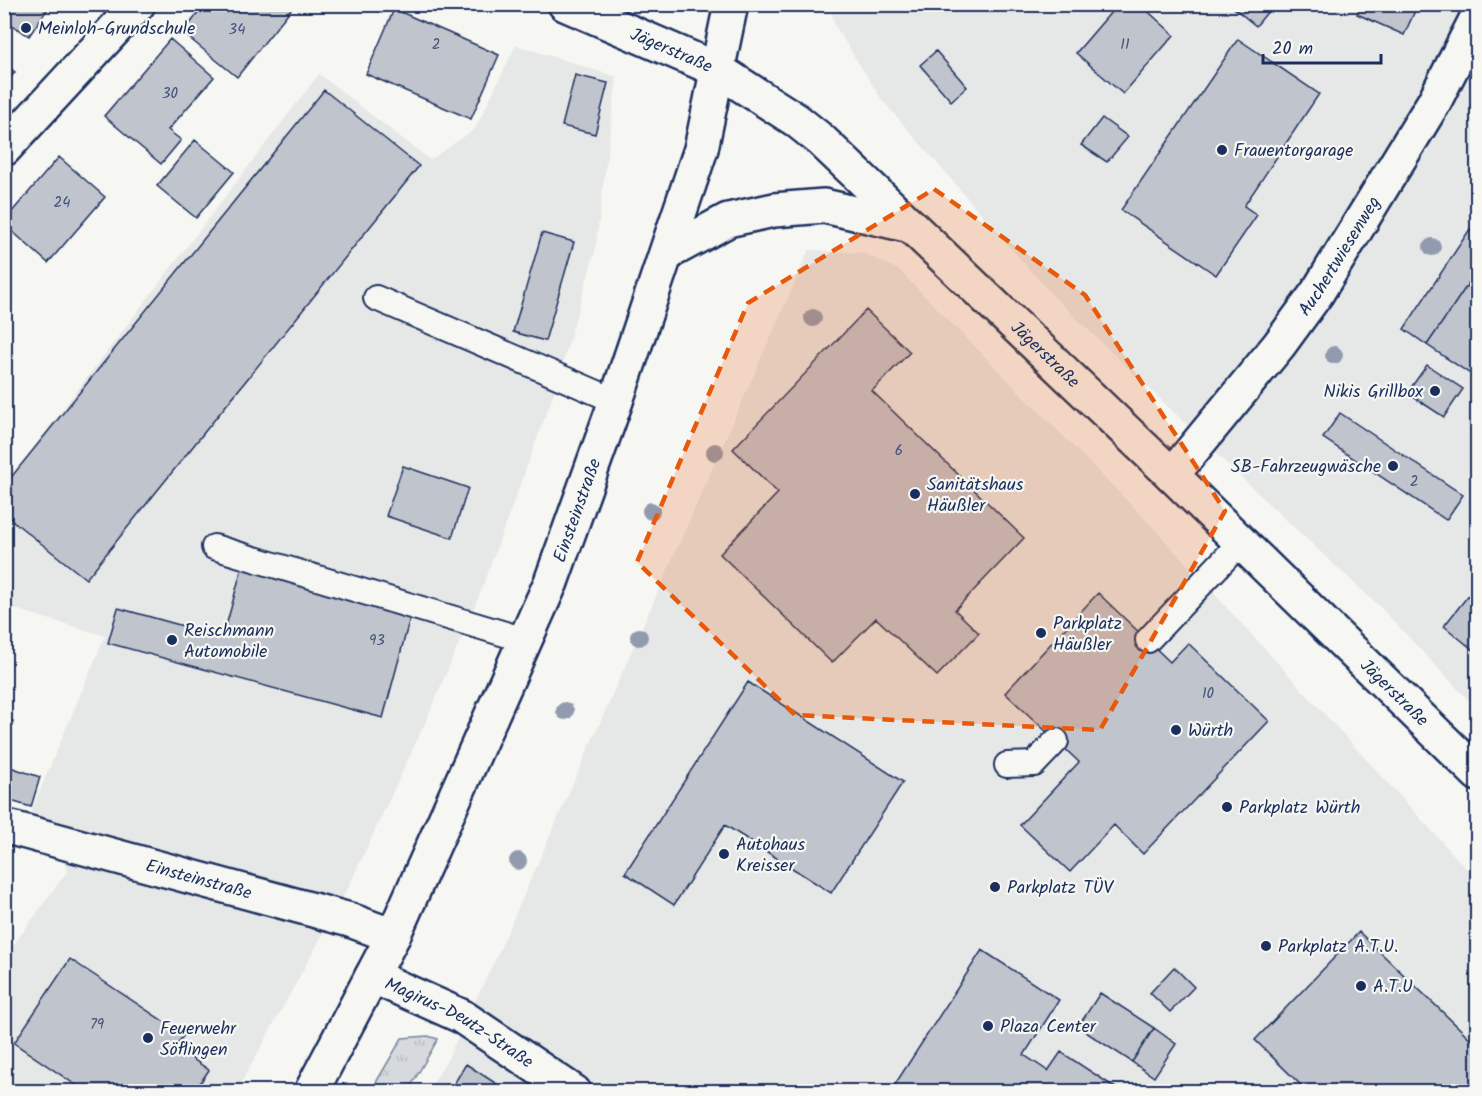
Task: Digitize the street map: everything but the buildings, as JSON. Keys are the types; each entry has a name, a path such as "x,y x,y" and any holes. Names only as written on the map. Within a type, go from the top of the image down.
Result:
{"street":[{"path":"9,135 138,4"},
{"name":"Jägerstraße","path":"565,4 718,70 796,120 821,140 1172,475 1478,774"},
{"name":"Einsteinstraße","path":"311,1092 393,936 551,582 616,401 701,149 731,4"},
{"name":"Auchertwiesenweg","path":"1172,475 1279,345 1317,293 1434,102 1478,16"},
{"path":"667,253 728,220 774,210 824,206 912,226"},
{"name":"Einsteinstraße","path":"4,826 350,920 393,936"},
{"name":"Magirus-Deutz-Straße","path":"372,976 461,1016 574,1092"}],"lane":[{"path":"376,298 616,401"},
{"path":"1148,640 1241,543"},
{"path":"214,547 525,640"},
{"path":"1007,765 1034,765 1056,741"}],"highlighted area":[{"path":"934,189 1085,295 1225,511 1100,730 795,715 637,562 748,303"}],"shaded area":[{"path":"830,5 1477,5 1477,709 1381,608 1268,503 1051,294 882,100 834,24"},
{"path":"516,45 617,77 595,251 555,390 479,596 426,721 348,888 237,1091 5,1091 5,957 68,870 30,814 105,636 5,606 4,486 319,74 430,160 475,129"},
{"path":"809,250 863,253 899,270 1151,525 1477,880 1477,1091 428,1092 448,1058 496,958"}],"green space":[{"path":"428,1036 438,1039 408,1091 371,1091 402,1038"}],"place":[{"name":"Meinloh-Grundschule","path":"26,28"},
{"name":"Frauentorgarage","path":"1222,150"},
{"name":"Nikis Grillbox","path":"1435,391"},
{"name":"SB-Fahrzeugwäsche","path":"1393,466"},
{"name":"Sanitätshaus Häußler","path":"915,494"},
{"name":"Parkplatz Häußler","path":"1041,633"},
{"name":"Reischmann Automobile","path":"172,640"},
{"name":"Würth","path":"1176,730"},
{"name":"Parkplatz Würth","path":"1227,807"},
{"name":"Autohaus Kreisser","path":"724,854"},
{"name":"Parkplatz TÜV","path":"995,887"},
{"name":"Parkplatz A.T.U.","path":"1266,946"},
{"name":"A.T.U","path":"1361,986"},
{"name":"Plaza Center","path":"988,1026"},
{"name":"Feuerwehr Söflingen","path":"148,1038"}]}
